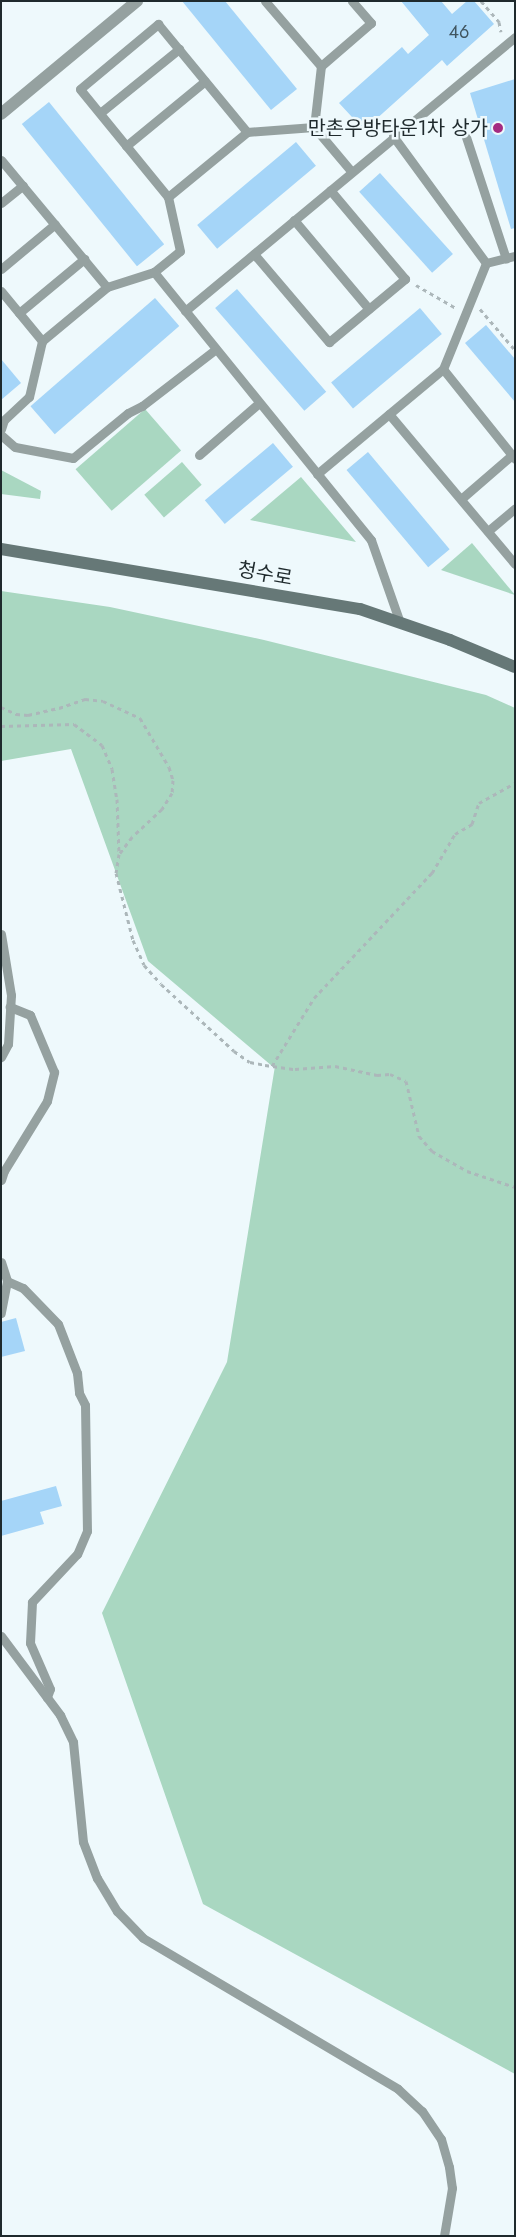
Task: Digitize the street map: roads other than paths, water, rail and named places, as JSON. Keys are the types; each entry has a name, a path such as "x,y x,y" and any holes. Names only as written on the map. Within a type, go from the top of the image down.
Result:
{"main road":[{"name":"청수로","path":"1,548 360,609 450,640 515,667"}],"street":[{"path":"1,114 137,1"}],"lane":[{"path":"265,1 321,66"},
{"path":"352,1 370,23 321,66 314,127 352,171"},
{"path":"1,429 4,420 29,397 42,341 107,287 154,272 180,251 168,196 80,88 158,24 247,132"},
{"path":"185,311 393,136 515,37"},
{"path":"100,113 179,49"},
{"path":"126,146 205,81"},
{"path":"168,196 247,132 314,127"},
{"path":"393,136 486,263"},
{"path":"466,137 510,258 486,263"},
{"path":"1,160 107,287"},
{"path":"1,203 23,185"},
{"path":"254,254 329,342 369,309 404,279 330,190"},
{"path":"294,220 369,309"},
{"path":"1,269 55,224"},
{"path":"19,313 84,259"},
{"path":"317,474 443,369 486,263"},
{"path":"154,272 370,540 400,623"},
{"path":"1,291 42,341"},
{"path":"1,435 15,447 73,458 128,413 142,406 216,349"},
{"path":"443,369 513,457 461,499"},
{"path":"199,455 260,403"},
{"path":"389,414 515,564"},
{"path":"488,531 515,508"},
{"path":"1,934 11,995 8,1044 1,1057"},
{"path":"1,1180 4,1171 47,1101 54,1072 30,1015 10,1007"},
{"path":"1,1262 7,1281 1,1314"},
{"path":"7,1281 23,1288 58,1324 77,1373 79,1393 85,1405 87,1531 77,1554 32,1602 30,1643 50,1689 47,1697"},
{"path":"1,1636 60,1715 74,1742 83,1842 98,1878 117,1911 143,1938 398,2088 422,2111 441,2139 449,2167 452,2188 444,2236"}],"place":[{"name":"만촌우방타운1차 상가","path":"498,128"}]}
